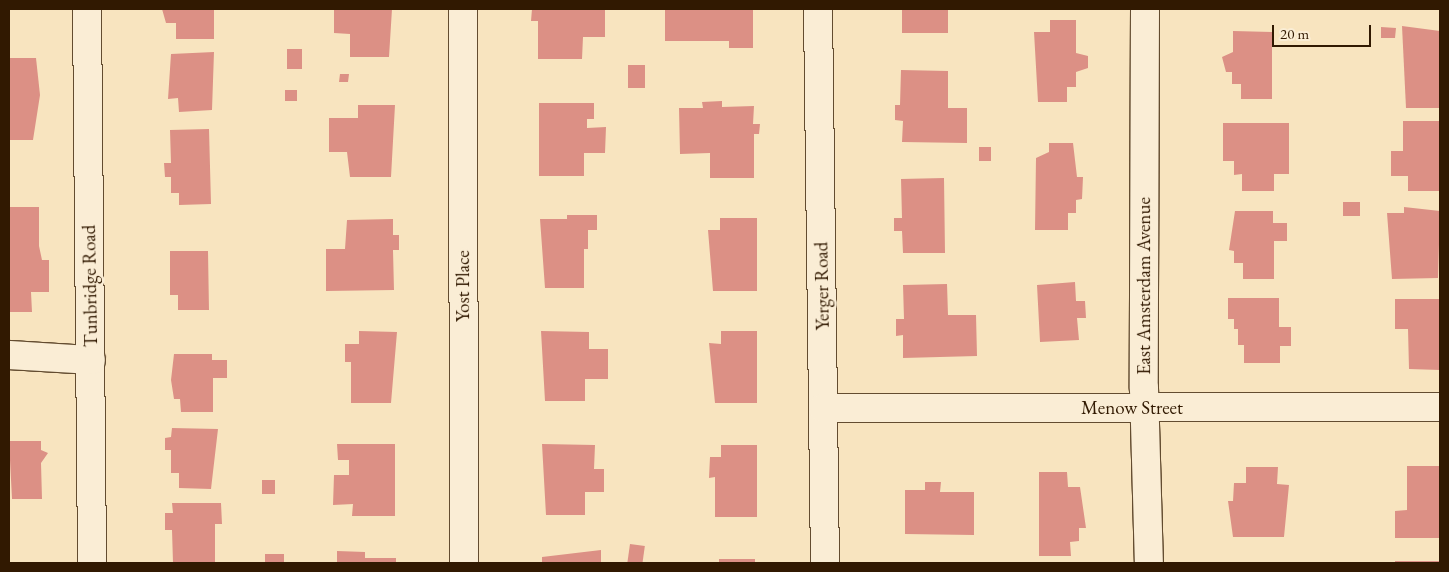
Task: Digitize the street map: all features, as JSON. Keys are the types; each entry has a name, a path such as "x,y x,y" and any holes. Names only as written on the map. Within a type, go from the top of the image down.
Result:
{"street":[{"name":"Tunbridge Road","path":"87,9 92,563"},
{"name":"Yost Place","path":"463,9 464,563"},
{"name":"Yerger Road","path":"818,9 825,563"},
{"name":"East Amsterdam Avenue","path":"1145,9 1144,408 1149,563"},
{"path":"9,355 91,360"},
{"name":"Menow Street","path":"823,408 1440,407"}],"building":[{"path":"162,9 214,9 214,39 176,39 176,23 166,23"},
{"path":"334,9 392,9 389,57 350,57 350,34 334,33"},
{"path":"532,9 605,9 605,37 583,37 582,59 538,59 538,21 531,21"},
{"path":"665,9 753,9 753,48 729,48 729,41 665,41"},
{"path":"902,9 948,9 948,33 902,33"},
{"path":"1050,20 1076,20 1076,53 1088,56 1088,68 1076,72 1076,87 1067,87 1067,102 1038,102 1034,32 1050,32"},
{"path":"1402,26 1440,31 1439,108 1406,108"},
{"path":"1381,27 1396,28 1395,38 1381,38"},
{"path":"1233,31 1272,32 1272,99 1241,99 1241,84 1232,84 1232,72 1226,72 1222,57 1233,52"},
{"path":"287,49 302,49 302,69 287,69"},
{"path":"214,52 212,110 179,112 178,98 168,99 171,54"},
{"path":"9,58 36,58 40,95 33,140 9,140"},
{"path":"628,65 645,65 645,88 628,88"},
{"path":"901,70 948,71 948,108 967,108 967,143 902,142 903,121 895,120 895,105 900,105"},
{"path":"340,74 349,74 348,82 339,82"},
{"path":"285,90 297,90 297,101 285,101"},
{"path":"722,101 722,107 754,106 753,124 760,124 759,134 754,134 754,178 710,178 710,153 680,154 679,108 703,108 702,102"},
{"path":"539,103 594,103 594,119 587,119 587,128 606,127 605,153 584,153 584,176 539,176"},
{"path":"358,105 395,105 391,177 350,177 347,152 329,152 329,118 358,118"},
{"path":"1403,121 1440,121 1440,191 1408,191 1408,176 1391,176 1391,151 1403,151"},
{"path":"1223,123 1289,123 1289,174 1274,174 1274,191 1242,191 1242,174 1234,175 1234,161 1223,161"},
{"path":"209,129 211,204 179,205 179,193 171,193 171,177 165,177 164,163 171,163 170,130"},
{"path":"1049,143 1073,143 1077,177 1083,177 1082,199 1076,200 1076,213 1068,213 1068,230 1035,230 1036,158 1049,152"},
{"path":"979,147 991,147 991,161 979,161"},
{"path":"944,178 945,253 903,253 902,231 894,231 894,218 902,218 901,179"},
{"path":"1343,202 1360,202 1360,216 1343,216"},
{"path":"9,207 39,207 39,246 42,260 49,260 49,292 31,292 32,312 9,312"},
{"path":"1404,207 1440,211 1438,278 1392,279 1387,213 1404,213"},
{"path":"1235,211 1273,211 1273,223 1287,223 1287,241 1274,241 1274,279 1243,279 1243,263 1234,263 1234,251 1229,250"},
{"path":"567,215 597,215 597,230 588,230 588,249 584,249 584,288 545,288 540,219 567,219"},
{"path":"720,218 757,218 757,291 713,291 708,230 720,230"},
{"path":"393,219 393,235 399,235 399,250 393,250 394,290 326,291 326,249 345,249 347,220"},
{"path":"170,251 208,251 209,310 178,310 178,295 170,295"},
{"path":"1075,282 1076,301 1085,301 1086,318 1077,318 1079,340 1040,342 1037,285"},
{"path":"947,284 948,315 976,315 977,356 903,358 903,335 896,336 896,319 904,319 903,285"},
{"path":"1228,298 1279,298 1279,327 1291,327 1291,346 1280,346 1280,363 1244,363 1244,345 1238,345 1238,329 1234,329 1234,319 1228,319"},
{"path":"1395,299 1440,299 1440,370 1409,369 1408,329 1395,329"},
{"path":"359,331 397,332 391,403 351,403 351,362 345,362 345,344 359,344"},
{"path":"541,331 589,332 589,349 608,349 608,379 585,379 585,401 545,401"},
{"path":"721,331 757,331 757,403 715,403 709,343 721,344"},
{"path":"174,354 212,354 212,360 227,360 227,378 213,378 213,412 181,412 180,399 174,399 171,380"},
{"path":"172,428 218,429 211,489 179,488 179,473 171,473 171,450 165,450 165,438 171,437"},
{"path":"9,441 41,441 41,450 48,453 41,463 42,499 12,499"},
{"path":"337,444 395,444 395,516 352,516 353,504 333,505 334,475 349,475 349,460 338,460"},
{"path":"542,444 595,445 594,469 604,469 604,492 585,492 585,515 546,515"},
{"path":"721,445 757,445 757,517 715,517 715,477 709,478 710,457 721,457"},
{"path":"1407,466 1440,466 1440,538 1395,538 1395,511 1407,510"},
{"path":"1246,467 1278,467 1277,484 1289,485 1284,537 1233,537 1228,501 1233,501 1234,483 1246,483"},
{"path":"1039,472 1067,472 1068,487 1080,487 1086,528 1079,528 1079,541 1070,542 1071,556 1039,556"},
{"path":"262,480 275,480 275,494 262,494"},
{"path":"925,482 941,482 940,492 974,492 974,535 905,534 905,490 925,490"},
{"path":"172,503 221,503 222,524 215,524 215,563 173,563 172,530 165,530 165,513 173,513"},
{"path":"630,544 645,546 642,563 627,563"},
{"path":"601,550 601,563 542,563 542,557"},
{"path":"337,551 365,552 365,558 396,558 396,563 337,563"},
{"path":"265,554 284,554 284,563 265,563"},
{"path":"719,559 755,559 755,563 719,563"},
{"path":"1395,561 1440,561 1440,563 1395,563"}]}
